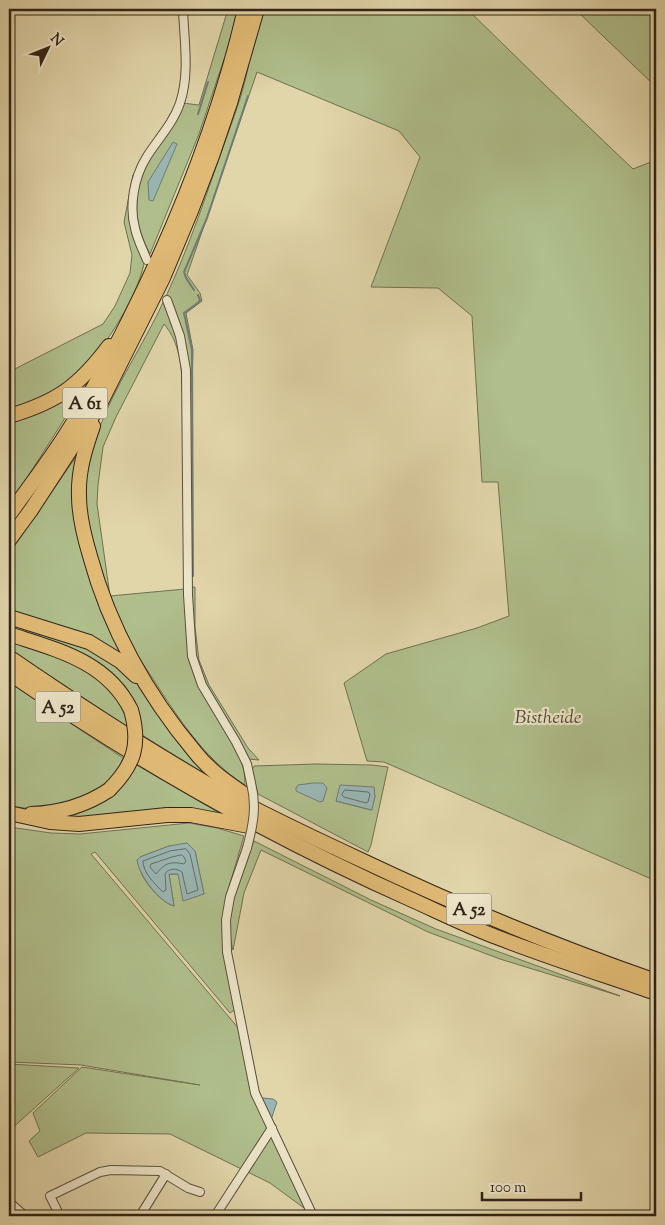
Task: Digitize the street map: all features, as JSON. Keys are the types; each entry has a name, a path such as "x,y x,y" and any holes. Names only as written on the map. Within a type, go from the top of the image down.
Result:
{"highway":[{"name":"A 61","path":"9,514 68,432 97,382 148,284 179,212 218,105 245,9"},
{"name":"A 61","path":"9,540 31,510 99,406 163,278 191,211 230,103 257,9"},
{"path":"9,416 46,404 80,380 109,345 148,284"},
{"path":"99,406 83,455 79,483 80,516 94,570 115,627 129,655 159,703 195,753 215,773 290,827"},
{"path":"9,617 66,634 106,651 126,666 159,703"},
{"path":"9,634 69,655 100,671 119,689 132,710 136,735 134,752 122,777 109,790 93,801 63,811 11,813"},
{"name":"A 52","path":"9,657 60,692 207,783 290,827 443,899 656,981"},
{"name":"A 52","path":"9,673 61,709 264,830 366,879 498,938 656,993"},
{"path":"11,813 50,822 79,824 166,815 191,815 264,830"}],"street":[{"path":"147,260 134,228 132,208 134,190 139,172 146,158 171,123 180,104 183,91 185,60 183,9"},
{"path":"167,300 180,336 186,370 188,595 192,656 202,685 247,764 252,783 253,825 230,897 226,920 227,952 256,1093 312,1213 303,1216"},
{"path":"215,1216 272,1128"},
{"path":"60,1216 50,1196 100,1172 111,1170 160,1171 188,1188 200,1192"},
{"path":"140,1216 166,1174"},
{"path":"9,1202 25,1216"}],"green space":[{"name":"Bistheide","path":"228,9 467,9 633,169 656,160 656,881 384,762 367,761 344,683 386,654 477,628 509,616 498,482 482,482 472,316 438,288 371,287 420,157 399,131 257,72 187,275 200,293 202,301 186,313 193,350 192,391 182,391 177,347 164,324 116,417 103,447 97,504 110,596 185,589 189,652 195,676 206,700 235,746 244,772 245,785 215,761 190,733 147,670 128,638 106,587 100,569 87,517 84,489 99,429 116,391 156,317 183,258 236,112 248,68 224,59 199,134 150,254 141,232 137,212 138,193 142,175 182,103 199,105"},
{"path":"586,9 656,9 656,87 578,12"},
{"path":"133,175 132,221 144,264 140,279 125,311 93,359 70,382 48,395 9,411 9,372 103,324 115,306 130,273 132,255 124,222"},
{"path":"93,371 88,382 9,506 9,419"},
{"path":"82,448 76,505 129,662 9,611 9,554"},
{"path":"195,587 195,627 199,660 209,685 248,748 259,760 248,759 209,692 196,659 189,588"},
{"path":"9,619 99,650 139,684 206,771 205,774 142,735 136,708 129,693 105,669 9,629"},
{"path":"9,636 94,670 127,711 128,727 9,649"},
{"path":"9,682 123,758 119,769 91,795 71,804 33,809 9,806"},
{"path":"135,764 221,814 43,818 70,812"},
{"path":"316,764 388,767 368,852 258,794 252,770 254,766","holes":["375,796 371,810 336,801"]},
{"path":"189,823 217,828 244,836 226,897 223,918 236,1009 230,1013 95,852 91,854 240,1030 254,1094 304,1204 304,1208 270,1183 170,1134 86,1133 38,1157 29,1141 40,1131 33,1113 82,1067 200,1085 81,1065 9,1062 9,827 51,833 80,834","holes":["169,846 195,851 204,894 178,874 169,874 174,906 169,904 160,898 148,884 142,875 137,860 140,857"]},
{"path":"254,841 371,900 436,929 620,996 500,959 428,932 261,850 244,893 233,950 230,936 231,908 238,880"},
{"path":"9,1064 79,1068 9,1131"}],"water":[{"path":"173,142 177,144 153,201 149,200 148,182"},
{"path":"323,783 327,788 323,801 320,802 296,791 298,785"},
{"path":"340,785 374,787 375,796 372,810 336,801"},
{"path":"187,843 195,851 204,894 183,901 178,874 169,874 174,906 156,894 142,873 137,860 140,857 169,846"},
{"path":"263,1098 273,1099 277,1102 271,1120 261,1100"}],"waterway":[{"path":"198,114 208,82"},
{"path":"194,290 184,272 207,218 248,96"},
{"path":"193,576 192,350 184,313 199,302 198,295"}]}
